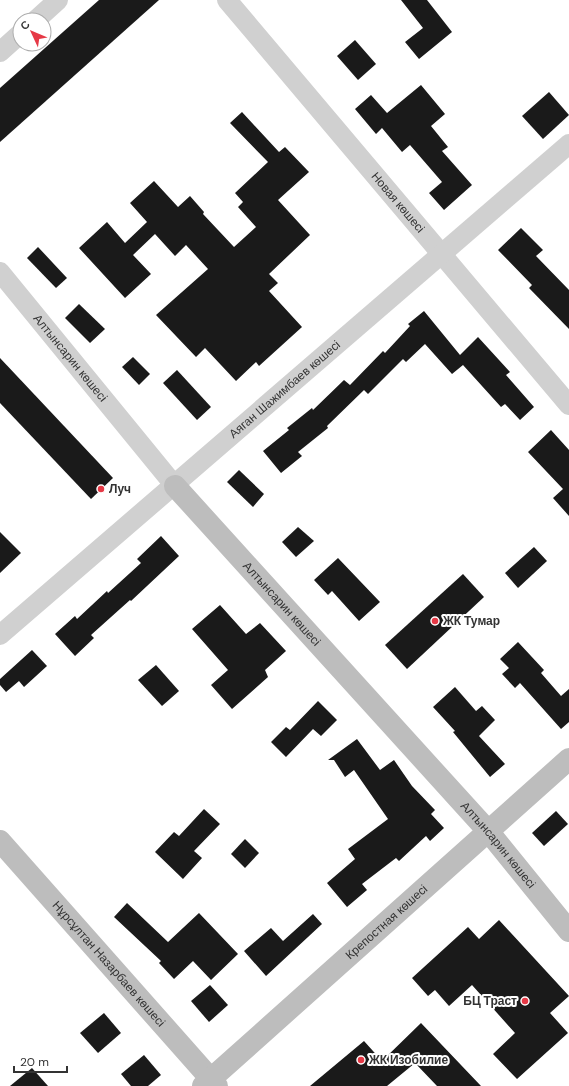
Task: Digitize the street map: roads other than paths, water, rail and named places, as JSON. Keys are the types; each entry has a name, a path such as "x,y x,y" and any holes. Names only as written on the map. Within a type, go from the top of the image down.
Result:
{"street":[{"path":"45,12 58,0"},
{"name":"Новая көшесі","path":"227,0 569,405"},
{"path":"0,52 12,41"},
{"name":"Аяган Шажимбаев көшесі","path":"0,636 569,144"},
{"name":"Алтынсарин көшесі","path":"0,272 175,486 488,831 569,931"},
{"name":"Крепостная көшесі","path":"210,1084 569,759"},
{"name":"Нұрсұлтан Назарбаев көшесі","path":"0,841 210,1084"}],"place":[{"name":"Луч","path":"101,489"},
{"name":"ЖК Тумар","path":"435,621"},
{"name":"БЦ Траст","path":"525,1001"},
{"name":"ЖК Изобилие","path":"361,1060"}]}
